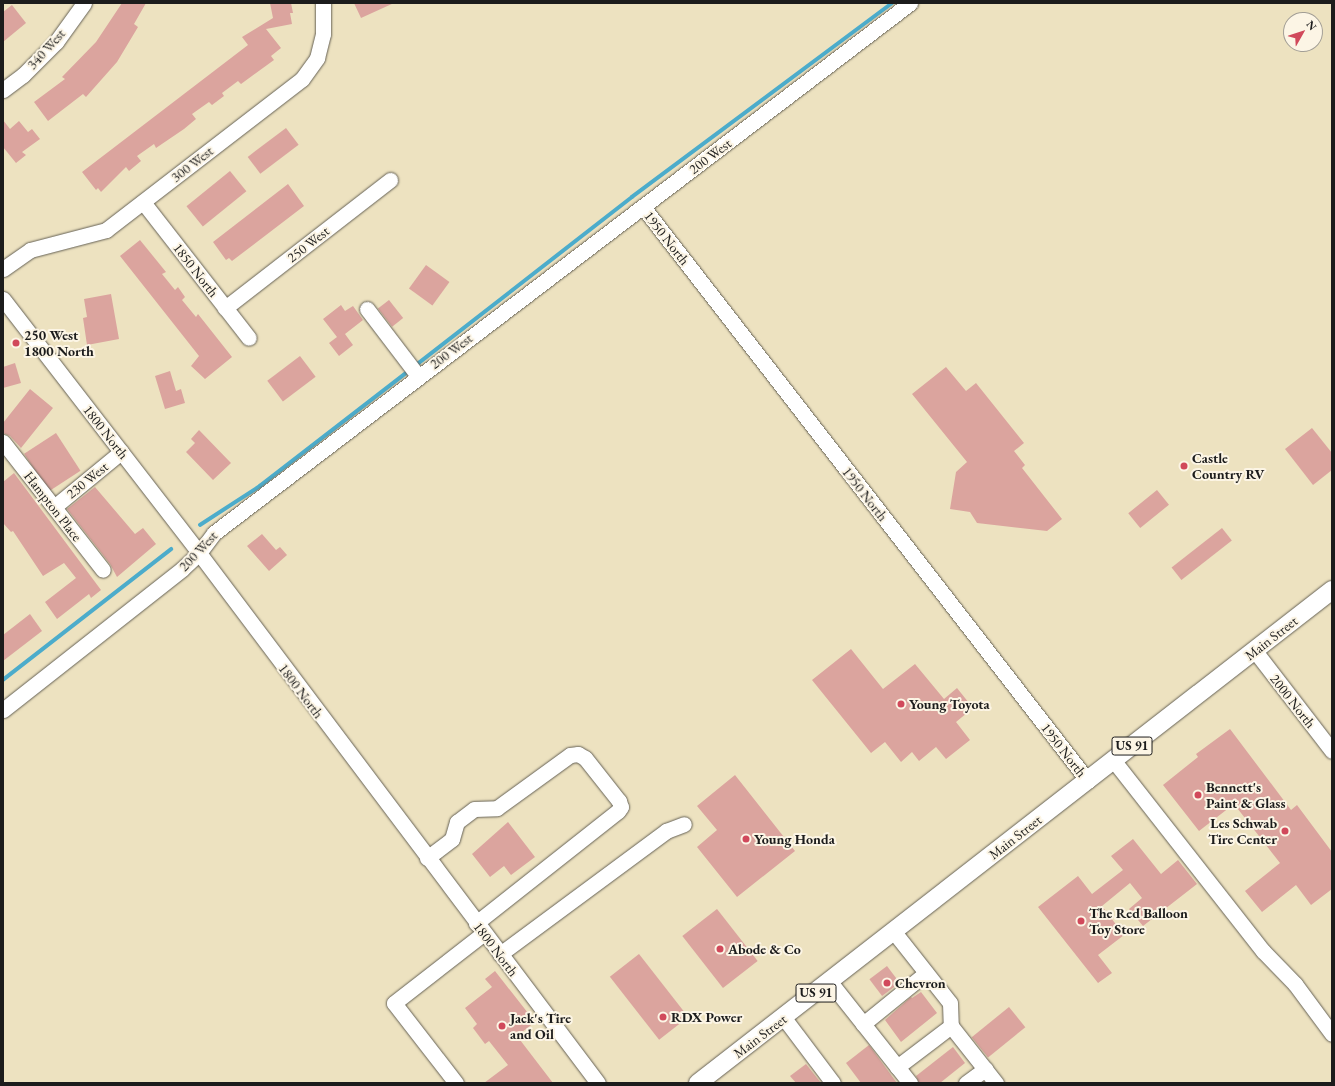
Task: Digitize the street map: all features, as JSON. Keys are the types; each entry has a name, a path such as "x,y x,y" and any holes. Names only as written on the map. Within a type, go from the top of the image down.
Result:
{"main road":[{"name":"Main Street","path":"698,1083 784,1018 1332,590"}],"street":[{"name":"340 West","path":"3,90 23,75 56,42 84,3"},
{"name":"300 West","path":"3,269 30,250 106,230 302,79 317,58 324,34 322,3"},
{"name":"200 West","path":"3,710 182,570 199,553 214,533 413,370 643,207 910,3"},
{"name":"250 West","path":"225,308 390,180"},
{"name":"1850 North","path":"143,202 249,338"},
{"name":"1950 North","path":"643,207 1088,781"},
{"name":"1800 North","path":"3,299 199,553 427,858 598,1083"},
{"path":"367,309 413,370"},
{"name":"Hampton Place","path":"3,442 103,570"},
{"name":"230 West","path":"54,507 121,452"},
{"name":"2000 North","path":"1255,651 1332,752"},
{"path":"427,858 452,839 457,822 474,809 497,808 570,755 578,754 585,758 619,801 618,811 394,1003 456,1083"},
{"path":"1114,761 1263,951 1295,984 1332,1034"},
{"path":"500,954 666,831 684,824"},
{"path":"894,932 950,1003 951,1026 989,1077 966,1083"},
{"path":"863,1024 926,973"},
{"path":"830,982 910,1083"},
{"path":"784,1018 833,1083"},
{"path":"897,1067 951,1026"}],"building":[{"path":"122,3 146,3 134,24 138,27 117,62 86,97 83,94 48,121 34,102 65,79 62,77 96,42"},
{"path":"270,3 291,3 293,13 290,13 292,24 266,29 281,48 271,56 274,60 241,84 238,81 222,93 224,96 212,105 209,102 192,114 196,119 184,129 156,148 154,144 137,156 141,161 129,171 126,167 101,192 98,188 96,190 82,172 248,45 242,37 273,18"},
{"path":"354,3 394,3 361,18"},
{"path":"12,5 26,23 3,42 3,12"},
{"path":"3,120 10,129 19,121 28,132 32,129 40,139 22,152 26,155 16,163 3,147"},
{"path":"286,128 299,145 260,174 248,157"},
{"path":"230,171 246,191 203,226 186,206"},
{"path":"288,184 304,206 232,261 229,258 226,260 213,242"},
{"path":"140,240 166,272 162,274 175,290 178,287 185,297 182,300 196,317 198,314 232,357 205,379 191,366 199,356 120,256"},
{"path":"426,265 449,282 432,306 409,288"},
{"path":"111,294 119,339 87,345 83,318 87,317 84,299"},
{"path":"389,300 403,318 392,327 378,309"},
{"path":"341,305 345,311 353,306 363,320 345,334 353,345 339,356 329,343 337,337 323,319"},
{"path":"300,356 316,377 283,401 267,381"},
{"path":"15,363 21,383 3,388 3,367"},
{"path":"946,367 966,391 976,383 1024,443 1014,451 1025,465 1022,468 1062,519 1047,531 977,523 970,512 950,509 956,472 967,462 912,394"},
{"path":"170,371 176,391 181,389 185,403 165,409 155,376"},
{"path":"30,389 53,408 21,448 10,436 3,433 3,423"},
{"path":"1312,428 1332,453 1332,470 1313,485 1285,449"},
{"path":"199,430 231,463 213,480 186,452 195,443 191,439"},
{"path":"56,433 81,471 49,491 24,454"},
{"path":"14,473 101,590 91,598 89,594 57,619 45,602 76,578 64,563 43,576 13,531 11,532 3,523 3,482"},
{"path":"95,487 135,534 143,528 156,544 117,577 110,564 67,509"},
{"path":"1157,490 1169,505 1140,528 1128,513"},
{"path":"1222,528 1232,541 1181,580 1172,567"},
{"path":"262,534 276,550 280,547 287,555 269,571 247,546"},
{"path":"30,614 42,631 3,661 3,635"},
{"name":"Young Toyota","path":"851,649 883,689 915,664 944,699 957,688 973,708 956,722 970,740 946,759 936,747 919,761 912,752 901,762 885,742 871,753 812,680"},
{"name":"Les Schwab Tire Center","path":"1230,729 1291,810 1297,805 1332,852 1332,889 1311,905 1296,885 1262,912 1245,891 1280,863 1234,804 1199,831 1163,785 1198,757 1196,754"},
{"name":"Young Honda","path":"735,775 795,851 737,897 697,847 717,830 697,806"},
{"path":"508,822 535,857 511,875 504,866 490,877 472,854"},
{"path":"1133,839 1161,874 1178,860 1197,884 1143,926 1129,909 1142,898 1130,883 1102,906 1124,935 1098,955 1112,973 1098,983 1038,907 1078,876 1092,894 1123,870 1111,856"},
{"name":"Abode & Co","path":"717,909 758,961 723,988 682,936"},
{"path":"639,954 688,1017 659,1040 610,977"},
{"name":"Chevron","path":"887,966 900,983 882,996 869,979"},
{"name":"Jack's Tire and Oil","path":"495,971 535,1022 517,1036 553,1083 484,1083 508,1065 489,1041 485,1044 473,1028 477,1024 465,1008 492,987 485,979"},
{"path":"921,992 937,1013 901,1042 885,1020 911,997 912,998"},
{"path":"1009,1007 1025,1027 988,1057 972,1037"},
{"path":"869,1045 897,1083 861,1083 846,1063"},
{"path":"953,1047 965,1063 940,1083 919,1083 916,1076"},
{"path":"806,1064 821,1083 796,1083 790,1076"}],"waterway":[{"path":"415,366 632,197 892,3"},
{"path":"200,525 260,486 410,370"},
{"path":"3,680 171,549"}],"place":[{"name":"250 West 1800 North","path":"16,343"},
{"name":"Castle Country RV","path":"1184,466"},
{"name":"Young Toyota","path":"901,704"},
{"name":"Bennett's Paint & Glass","path":"1198,795"},
{"name":"Les Schwab Tire Center","path":"1285,831"},
{"name":"Young Honda","path":"746,839"},
{"name":"The Red Balloon Toy Store","path":"1081,921"},
{"name":"Abode & Co","path":"720,949"},
{"name":"Chevron","path":"887,983"},
{"name":"RDX Power","path":"663,1017"},
{"name":"Jack's Tire and Oil","path":"502,1026"}]}
